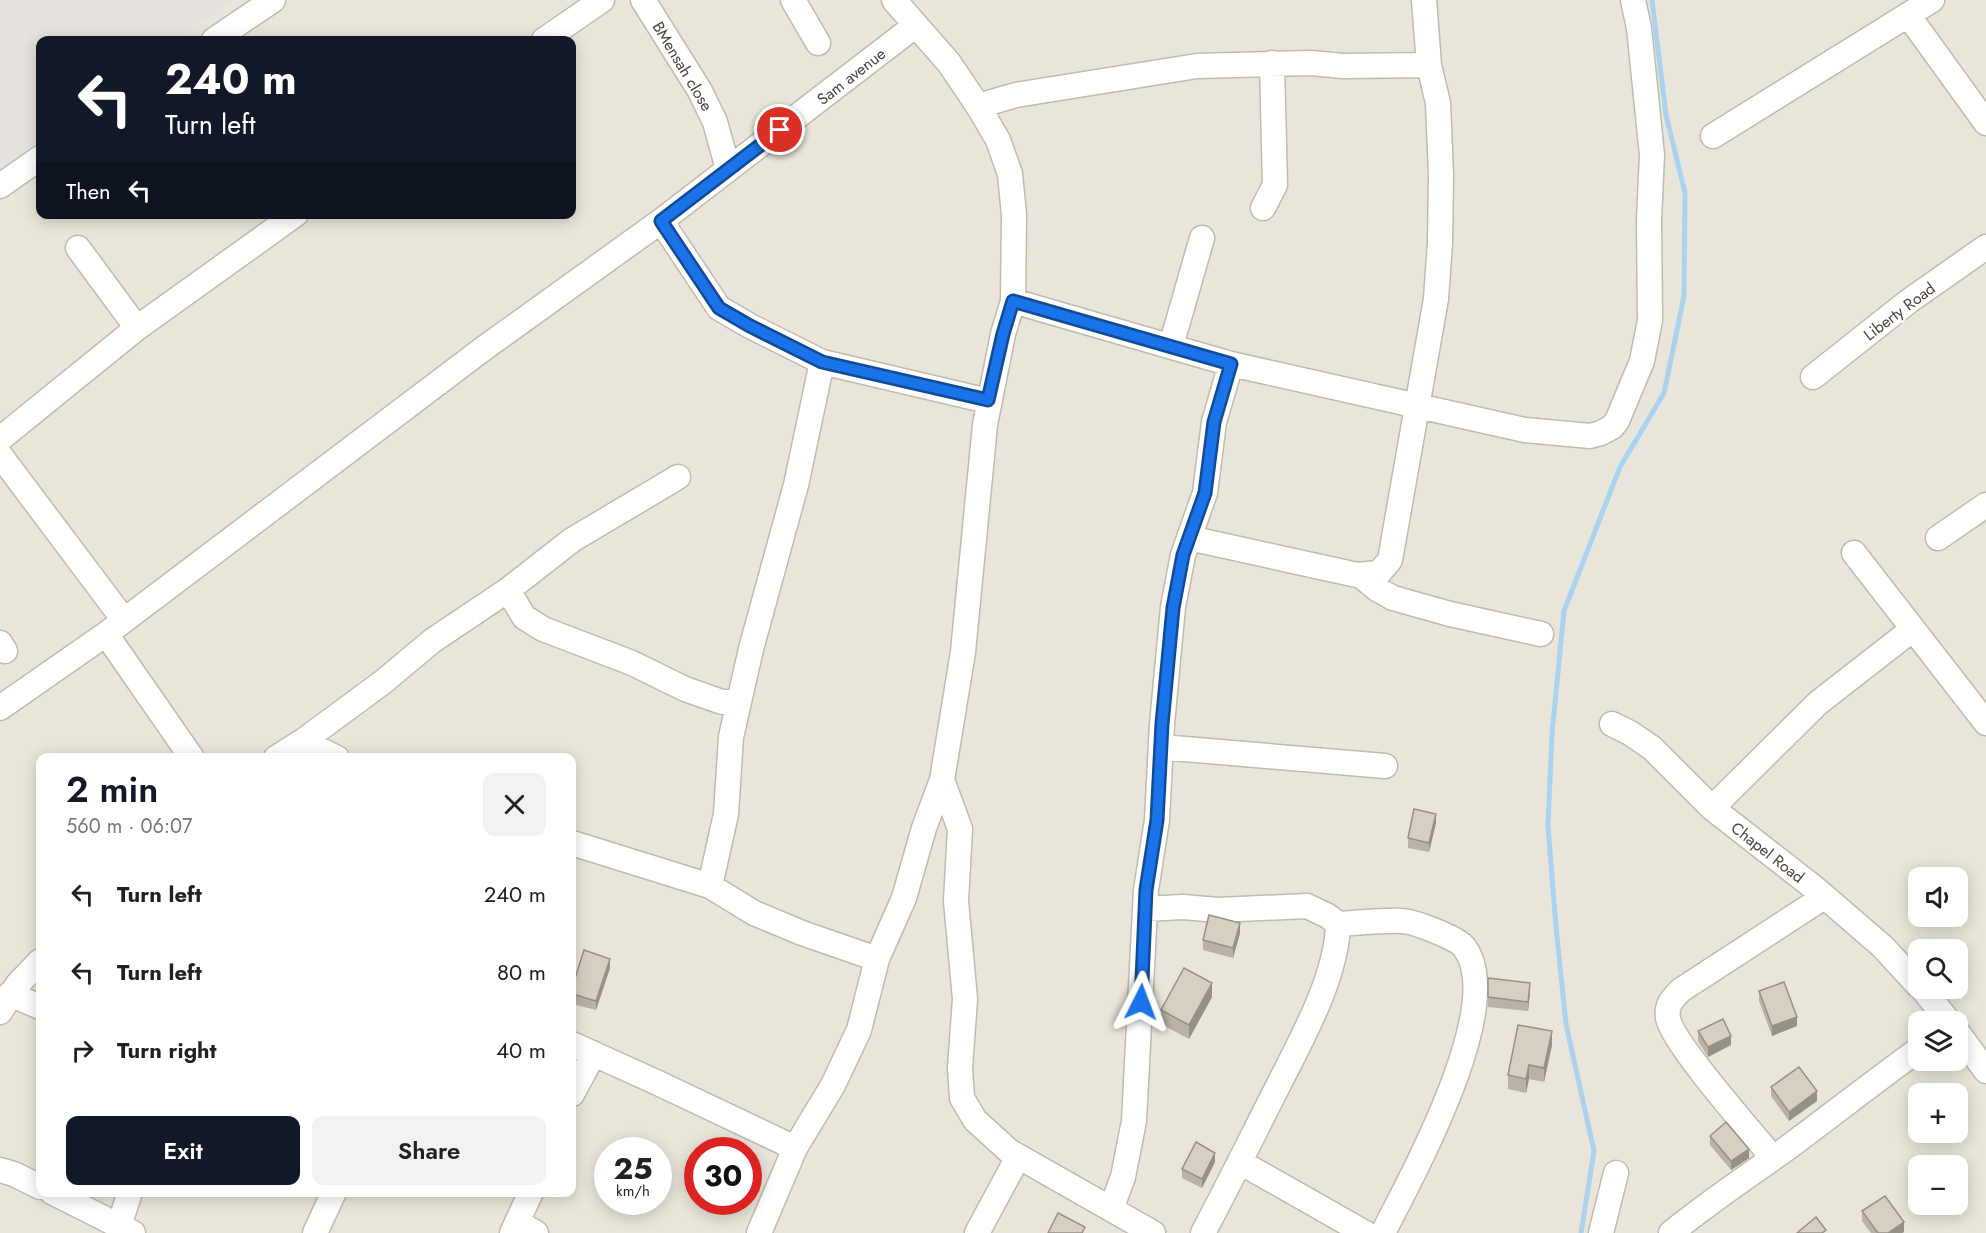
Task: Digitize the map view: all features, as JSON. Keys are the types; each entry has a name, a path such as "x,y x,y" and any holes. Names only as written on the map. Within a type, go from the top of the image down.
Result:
{"street":[{"path":"220,36 273,0"},
{"path":"550,36 602,0"},
{"name":"BMensah close","path":"643,0 700,91 715,122 728,169"},
{"path":"793,0 818,43"},
{"path":"759,1233 795,1148 833,1085 859,1030 877,959 904,898 924,828 942,780 963,652 988,400 1013,301 1014,215 1010,174 998,140 949,63 894,0"},
{"path":"1189,538 1360,575 1379,573 1390,560 1436,299 1440,243 1439,114 1429,65 1424,0"},
{"path":"1013,301 1231,364 1525,430 1590,436 1607,430 1617,421 1642,361 1650,320 1649,220 1652,155 1634,0"},
{"path":"1713,136 1932,0"},
{"path":"1908,15 1986,123"},
{"name":"Sam avenue","path":"0,708 115,627 483,349 661,221 916,26"},
{"path":"978,106 1016,95 1197,66 1272,63 1343,66 1429,65"},
{"path":"1263,208 1275,185 1272,63"},
{"path":"0,186 36,161"},
{"path":"0,439 137,328 289,219"},
{"path":"661,221 719,308 750,326 822,362 988,400"},
{"path":"1171,346 1202,238"},
{"name":"Liberty Road","path":"1813,377 1909,301 1986,247"},
{"path":"78,248 137,328"},
{"path":"710,886 726,814 731,737 764,598 796,485 822,362"},
{"path":"1112,1209 1123,1177 1134,1121 1146,890 1157,820 1173,608 1183,555 1205,493 1214,422 1231,364"},
{"path":"0,455 115,627 189,753"},
{"path":"284,753 382,682 432,641 508,590 572,540 678,477"},
{"path":"1938,538 1986,505"},
{"path":"1854,553 1986,723"},
{"path":"1360,575 1393,598 1450,614 1542,634"},
{"path":"508,590 524,617 543,629 632,663 686,689 722,702 739,702"},
{"path":"1712,808 1818,703 1913,629"},
{"name":"Chapel Road","path":"1612,724 1652,748 1712,808 1883,947 1908,974"},
{"path":"303,741 327,753"},
{"path":"1161,747 1385,766"},
{"path":"942,780 960,829 956,901 965,999 960,1068 962,1098 975,1120 1008,1151 1154,1233"},
{"path":"576,844 710,886 754,913 802,933 877,959"},
{"path":"1773,1158 1680,1044 1668,1020 1668,1004 1681,990 1824,897"},
{"path":"1145,909 1183,907 1218,910 1307,906 1328,916 1338,924 1404,921 1447,937 1464,947 1474,970 1473,1008 1461,1062 1441,1117 1383,1233"},
{"path":"1203,1233 1307,1027 1324,987 1338,936 1338,924"},
{"path":"5,1003 36,966"},
{"path":"1930,999 1940,1011"},
{"path":"5,1003 36,1007"},
{"path":"576,1046 795,1148"},
{"path":"1968,1047 1986,1071"},
{"path":"576,1087 593,1055"},
{"path":"1671,1233 1700,1209 1773,1158 1908,1057"},
{"path":"976,1233 1018,1157"},
{"path":"1240,1162 1365,1233"},
{"path":"0,1170 36,1185"},
{"path":"1601,1233 1616,1173"},
{"path":"62,1197 126,1229 129,1197"},
{"path":"315,1233 332,1197"},
{"path":"522,1229 530,1197"}],"shaded area":[{"path":"0,0 1986,0 1986,1233 0,1233"},
{"path":"0,0 232,0 182,36 36,36 36,142 0,169"}],"building":[{"path":"1414,809 1436,814 1429,843 1408,838"},
{"path":"1209,915 1240,923 1233,948 1203,940"},
{"path":"584,950 610,959 596,1001 576,995 576,975"},
{"path":"1184,968 1212,983 1189,1025 1161,1010"},
{"path":"1488,978 1530,983 1528,1002 1488,997"},
{"path":"1784,982 1797,1017 1772,1026 1759,991"},
{"path":"1723,1019 1731,1036 1708,1047 1698,1031"},
{"path":"1518,1025 1552,1031 1544,1068 1529,1065 1526,1079 1508,1075"},
{"path":"1799,1067 1817,1091 1789,1112 1771,1087"},
{"path":"1726,1122 1749,1149 1731,1161 1710,1136"},
{"path":"1196,1142 1215,1153 1202,1179 1182,1169"},
{"path":"1885,1196 1904,1222 1888,1233 1878,1233 1862,1211"},
{"path":"1058,1213 1085,1227 1082,1233 1048,1233"},
{"path":"1816,1217 1826,1230 1822,1233 1797,1233"}],"waterway":[{"path":"1581,1233 1594,1151 1566,1024 1556,927 1548,826 1552,733 1564,611 1620,467 1664,393 1684,296 1685,193 1666,115 1652,0"}],"route":[{"path":"780,130 661,221 719,308 750,326 822,362 988,400 1013,301 1231,364 1214,422 1205,493 1183,555 1173,608 1162,724 1157,820 1146,890 1141,1002"}]}
